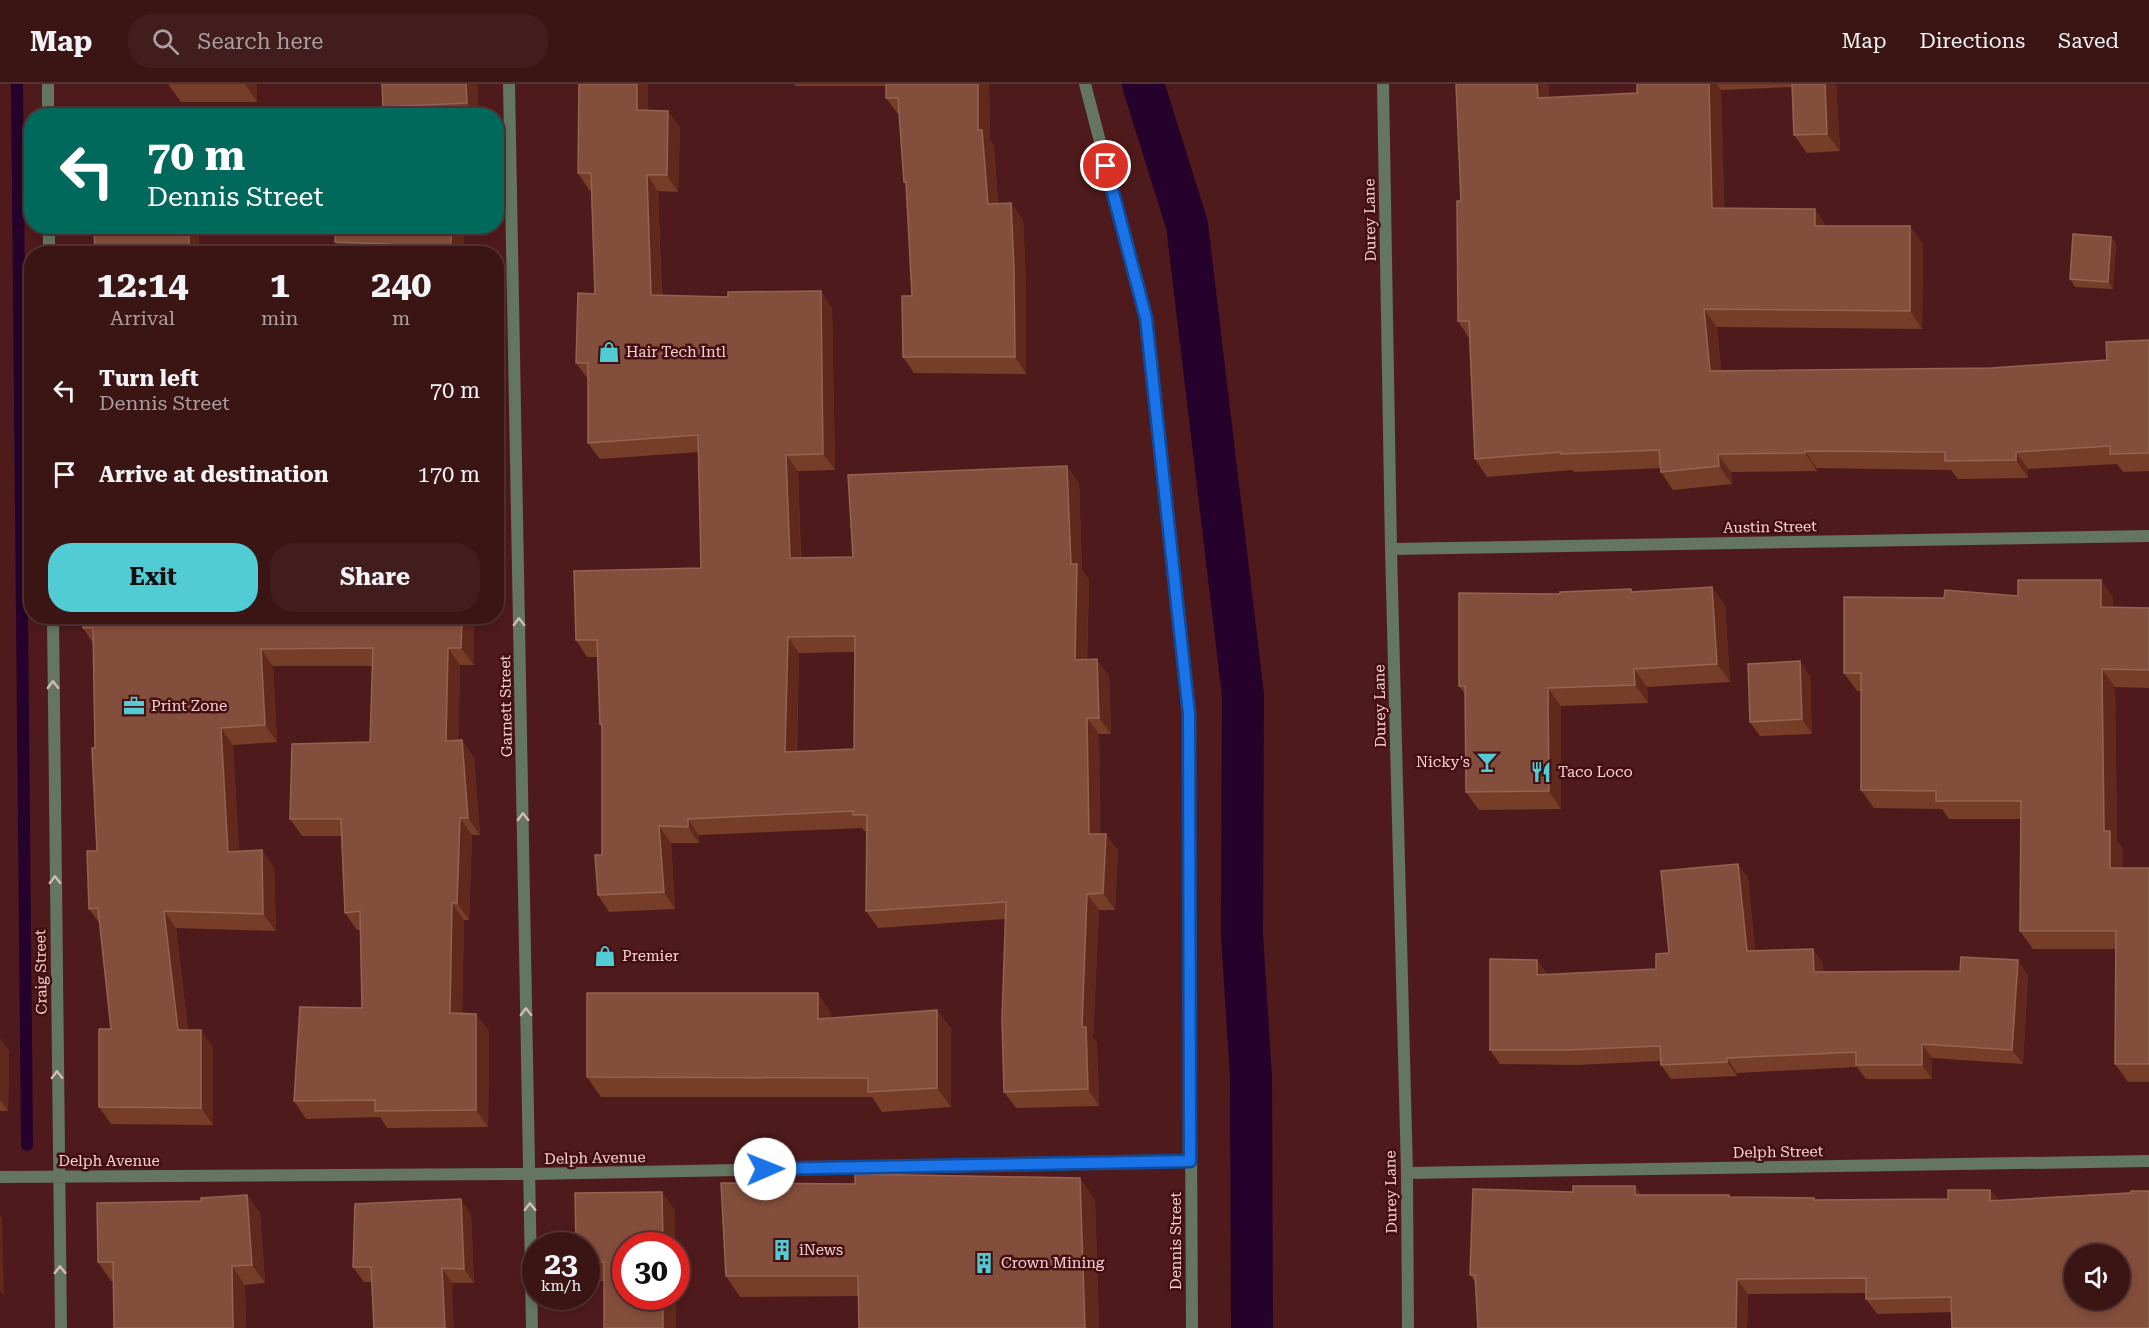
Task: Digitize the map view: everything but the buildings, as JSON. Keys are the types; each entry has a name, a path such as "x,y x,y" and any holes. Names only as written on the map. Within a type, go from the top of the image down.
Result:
{"street":[{"path":"48,84 48,108"},
{"name":"Garnett Street","path":"509,84 532,1328"},
{"name":"Dennis Street","path":"1085,84 1146,318 1189,714 1192,1328"},
{"name":"Durey Lane","path":"1383,84 1391,549 1407,1173 1408,1328"},
{"name":"Austin Street","path":"1391,549 2149,536"},
{"name":"Craig Street","path":"53,624 61,1328"},
{"name":"Delph Avenue","path":"0,1177 530,1174 1190,1161"},
{"name":"Delph Street","path":"1407,1173 2149,1161"}],"waterway":[{"path":"17,84 27,1145"},
{"path":"1143,84 1187,225 1243,695 1242,935 1251,1077 1252,1328"}],"place":[{"name":"Hair Tech Intl","path":"609,352"},
{"name":"Print Zone","path":"134,706"},
{"name":"Nicky's","path":"1487,762"},
{"name":"Taco Loco","path":"1541,772"},
{"name":"Premier","path":"605,956"},
{"name":"iNews","path":"782,1250"},
{"name":"Crown Mining","path":"984,1263"}],"route":[{"path":"765,1169 1190,1161 1189,714 1146,318 1106,166"}]}
